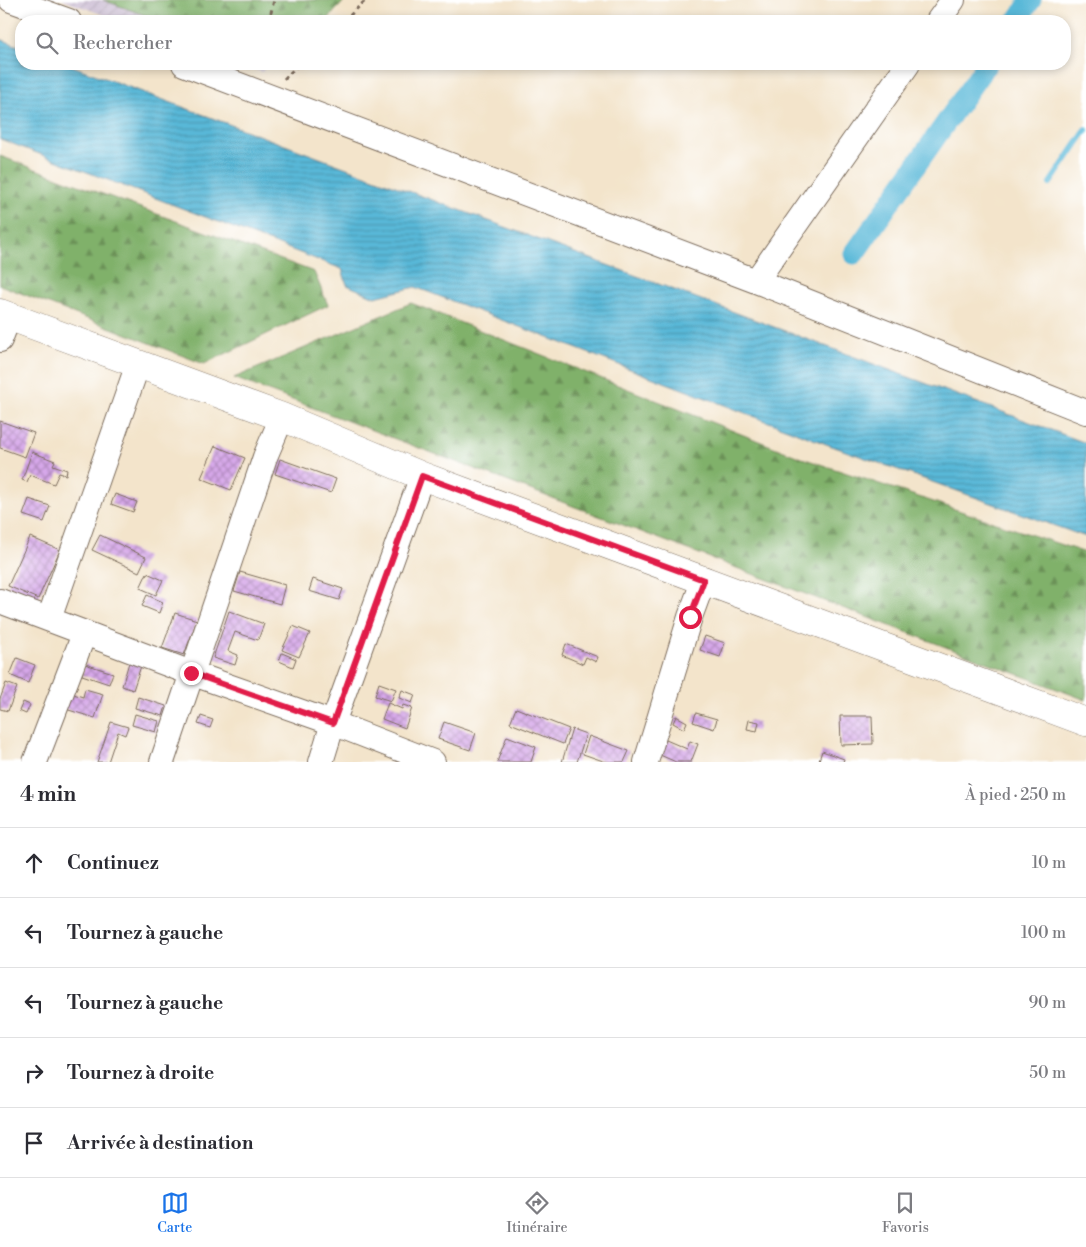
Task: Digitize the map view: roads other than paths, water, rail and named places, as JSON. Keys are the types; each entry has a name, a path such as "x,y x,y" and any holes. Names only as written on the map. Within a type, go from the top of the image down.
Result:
{"main road":[{"path":"3,323 138,364 282,417 422,476 1086,722"}],"street":[{"path":"11,0 52,15"},
{"path":"942,15 953,0"},
{"path":"200,70 756,281 1086,412"},
{"path":"756,281 904,70"},
{"path":"49,619 138,364"},
{"path":"162,762 266,457 282,417"},
{"path":"321,762 333,723 422,476"},
{"path":"646,762 690,617 704,580"},
{"path":"0,601 84,634 333,723 433,762"},
{"path":"35,762 84,634"}],"water":[{"path":"0,39 15,45 15,70 83,70 1086,443 1086,537 829,445 415,287 375,297 347,285 342,269 0,139"}],"waterway":[{"path":"1021,15 1031,0"},
{"path":"854,254 983,70"},
{"path":"1050,183 1086,130"}]}
